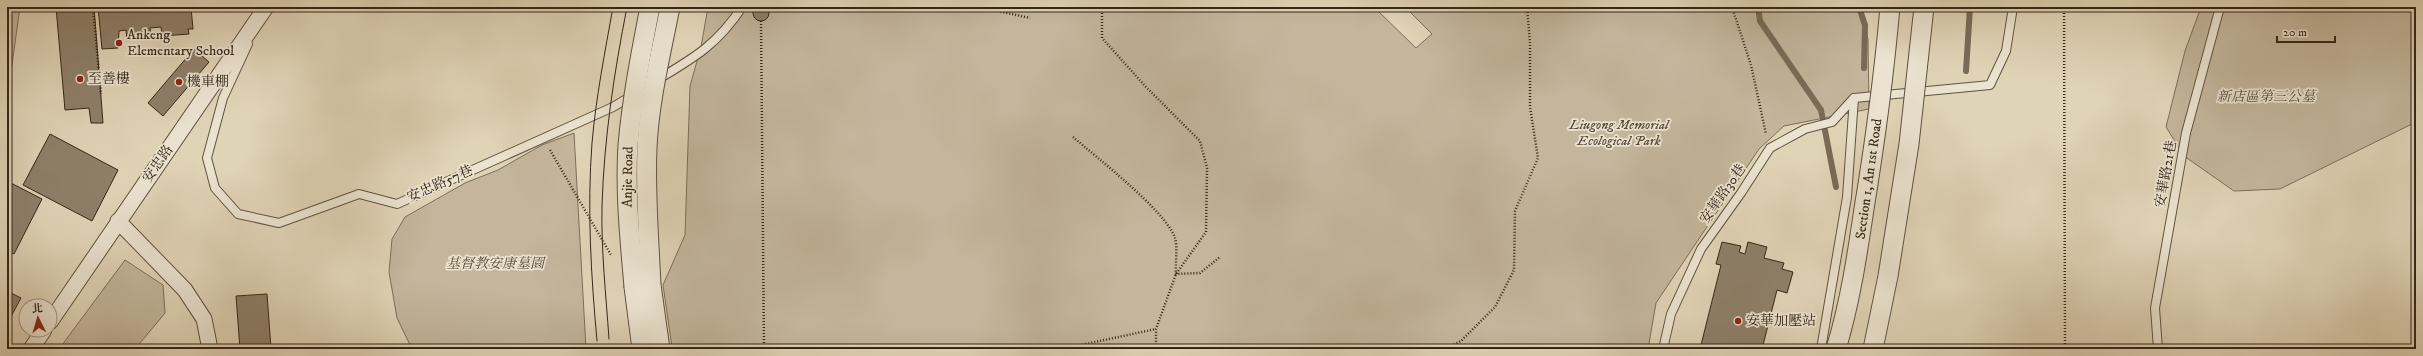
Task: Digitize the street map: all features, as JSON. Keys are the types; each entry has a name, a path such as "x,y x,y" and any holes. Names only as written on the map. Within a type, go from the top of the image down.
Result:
{"street":[{"name":"安忠路","path":"58,310 118,221 258,21 266,7"},
{"name":"Anjie Road","path":"650,7 634,97 628,146 627,207 643,286 660,349"},
{"name":"Anjie Road","path":"642,349 647,147 653,98 670,7"},
{"name":"Section 1, An 1st Road","path":"1836,349 1854,272 1868,188 1885,64 1890,7"},
{"path":"1872,349 1888,276 1908,144 1924,7"},
{"path":"118,221 185,290 204,319 210,349"},
{"path":"31,349 39,338"}],"lane":[{"name":"安忠路57巷","path":"258,21 223,98 207,158 215,188 238,214 279,223 359,194 397,204 613,107 700,54 728,28 742,7"},
{"path":"1821,349 1847,197 1854,98 1990,85 2006,51 2013,7"},
{"name":"安華路21巷","path":"2158,349 2155,308 2186,133 2220,7"},
{"name":"安華路30巷","path":"1663,349 1671,314 1701,249 1741,193 1770,148 1805,129 1832,122 1854,98"}],"path":[{"path":"93,7 102,94"},
{"path":"980,7 1030,18"},
{"path":"1102,7 1102,38 1145,86 1200,141 1207,168 1206,232 1176,274 1156,329 1156,349"},
{"path":"1446,349 1461,341 1495,307 1514,270 1515,211 1538,158 1530,107 1530,43 1527,7"},
{"path":"1732,7 1751,65 1770,148"},
{"path":"2064,7 2065,349"},
{"path":"761,21 764,349"},
{"path":"1073,137 1143,198 1164,221 1175,238 1176,274"},
{"path":"543,138 613,258"},
{"path":"1176,274 1200,273 1220,257"},
{"path":"1062,349 1156,329"}],"green space":[{"path":"7,7 20,7 10,79 7,85"},
{"name":"Liugong Memorial Ecological Park","path":"708,7 1352,7 1357,12 1375,8 1416,48 1432,34 1405,7 1858,7 1868,39 1869,109 1784,126 1759,149 1656,303 1648,349 658,349 672,347 663,285 685,235 690,86 701,47"},
{"name":"新店區第三公墓","path":"2201,7 2416,7 2416,122 2280,189 2234,191 2184,156 2166,127 2185,51"},
{"name":"基督教安康墓園","path":"574,133 586,349 412,349 397,318 389,272 392,239 405,217 465,183 498,170 542,145"},
{"path":"125,260 163,285 165,313 135,349 59,349"}],"building":[{"path":"761,5 767,7 769,13 767,19 761,21 755,19 753,13 755,7"},
{"name":"至善樓","path":"56,7 94,7 103,123 91,123 89,108 65,110"},
{"path":"98,7 191,7 193,29 188,29 189,34 162,36 161,27 150,28 151,37 127,40 126,30 119,31 118,48 102,49"},
{"name":"機車棚","path":"194,49 209,62 163,116 148,103"},
{"path":"50,134 118,170 92,221 23,185"},
{"path":"7,181 42,199 14,254 7,250"},
{"name":"安華加壓站","path":"1722,242 1741,246 1739,252 1745,254 1748,242 1767,247 1764,258 1784,263 1782,269 1793,272 1787,293 1777,290 1762,349 1700,349 1721,265 1716,264"},
{"path":"7,291 21,298 18,298 18,304 7,324"},
{"path":"267,294 271,349 240,349 236,296"}],"waterway":[{"path":"1758,7 1760,21 1821,110 1836,187"},
{"path":"1859,7 1865,25 1864,68"},
{"path":"1966,71 1970,7"}],"tram line":[{"path":"597,341 590,242 592,143 601,75 613,7"},
{"path":"609,339 602,239 603,181 610,106 627,7"}],"place":[{"name":"Ankeng Elementary School","path":"119,43"},
{"name":"至善樓","path":"80,79"},
{"name":"機車棚","path":"179,82"},
{"name":"安華加壓站","path":"1738,321"}]}
